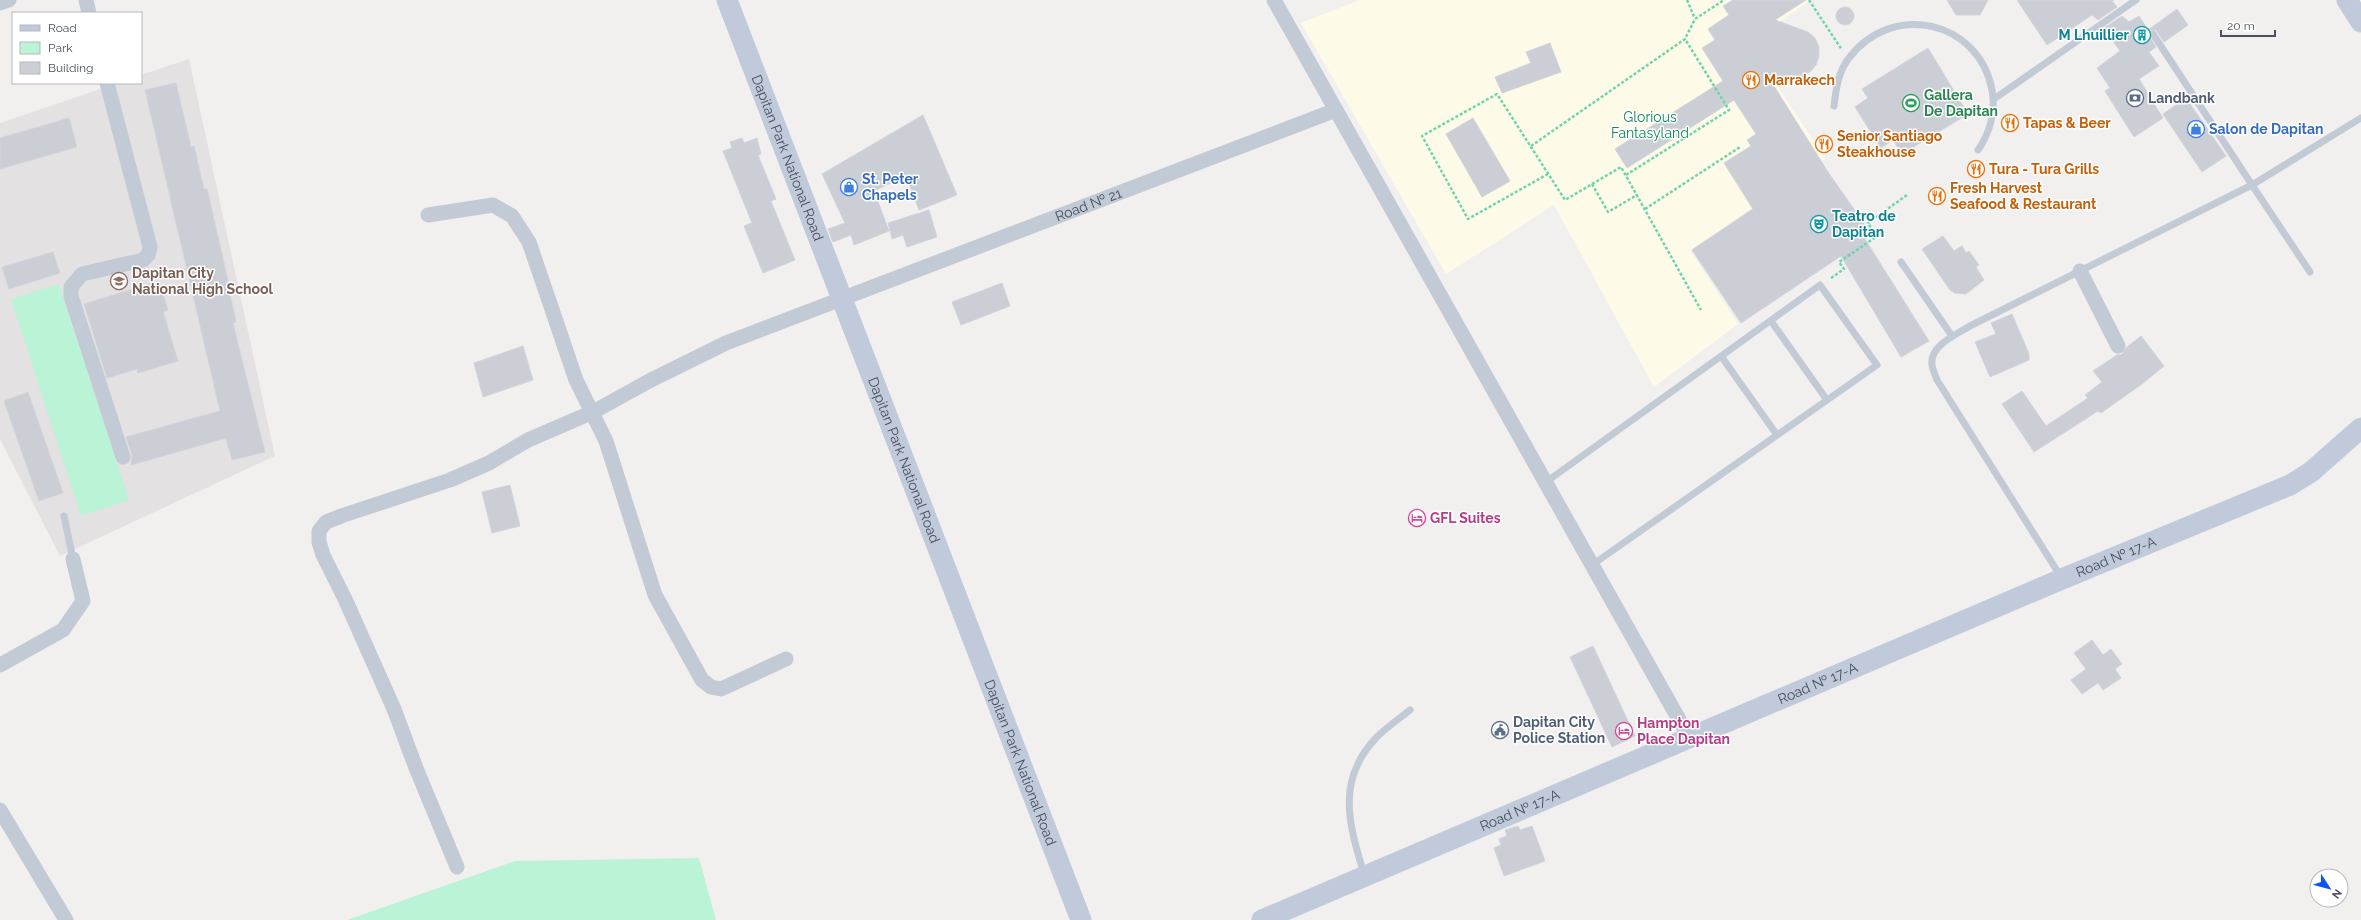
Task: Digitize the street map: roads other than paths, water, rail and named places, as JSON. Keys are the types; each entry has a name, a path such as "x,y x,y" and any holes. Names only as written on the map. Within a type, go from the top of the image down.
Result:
{"street":[{"path":"0,3 9,0"},
{"path":"86,0 89,12"},
{"name":"Dapitan Park National Road","path":"728,0 815,224 841,298 1081,920"},
{"path":"1274,0 1690,739"},
{"path":"2347,0 2361,22"},
{"path":"107,84 150,247 148,255 142,260 82,274 70,287 71,296 123,456"},
{"name":"Road № 21","path":"457,867 416,768 394,709 345,599 322,555 319,542 319,531 326,522 450,480 489,463 528,440 593,412 651,380 726,343 1336,110"},
{"path":"428,215 492,205 512,216 529,242 576,380 606,441 655,594 702,680 711,687 721,689 786,659"},
{"path":"2080,271 2118,346"},
{"name":"Road № 17-A","path":"1262,920 1690,739 2062,579 2290,485 2311,472 2361,428"},
{"path":"0,665 63,630 73,617 83,601 73,559"},
{"path":"0,810 66,920"}],"lane":[{"path":"1994,99 2135,1"},
{"path":"1834,106 1837,81 1848,59 1863,42 1881,31 1903,24 1925,24 1946,30 1964,42 1979,58 1990,77 1994,99 1992,121 1984,141 1978,150"},
{"path":"2153,34 2310,272"},
{"path":"2062,579 1937,380 1932,363 1937,348 1952,336 2252,185 2361,118"},
{"path":"1901,262 1952,336"},
{"path":"1546,482 1820,285 1877,365 1592,565"},
{"path":"1770,321 1827,400"},
{"path":"1721,356 1777,435"},
{"path":"64,516 73,559"},
{"path":"1364,877 1350,828 1348,807 1353,775 1363,752 1376,738 1410,710"}],"place":[{"name":"M Lhuillier","path":"2142,35"},
{"name":"Marrakech","path":"1751,80"},
{"name":"Landbank","path":"2135,98"},
{"name":"Gallera De Dapitan","path":"1911,103"},
{"name":"Tapas & Beer","path":"2010,123"},
{"name":"Salon de Dapitan","path":"2196,129"},
{"name":"Senior Santiago Steakhouse","path":"1824,144"},
{"name":"Tura - Tura Grills","path":"1976,169"},
{"name":"St. Peter Chapels","path":"849,187"},
{"name":"Fresh Harvest Seafood & Restaurant","path":"1937,196"},
{"name":"Teatro de Dapitan","path":"1819,224"},
{"name":"Dapitan City National High School","path":"119,281"},
{"name":"GFL Suites","path":"1417,518"},
{"name":"Dapitan City Police Station","path":"1500,730"},
{"name":"Hampton Place Dapitan","path":"1624,731"}],"park label":[{"name":"Glorious Fantasyland","path":"1650,126"}]}
